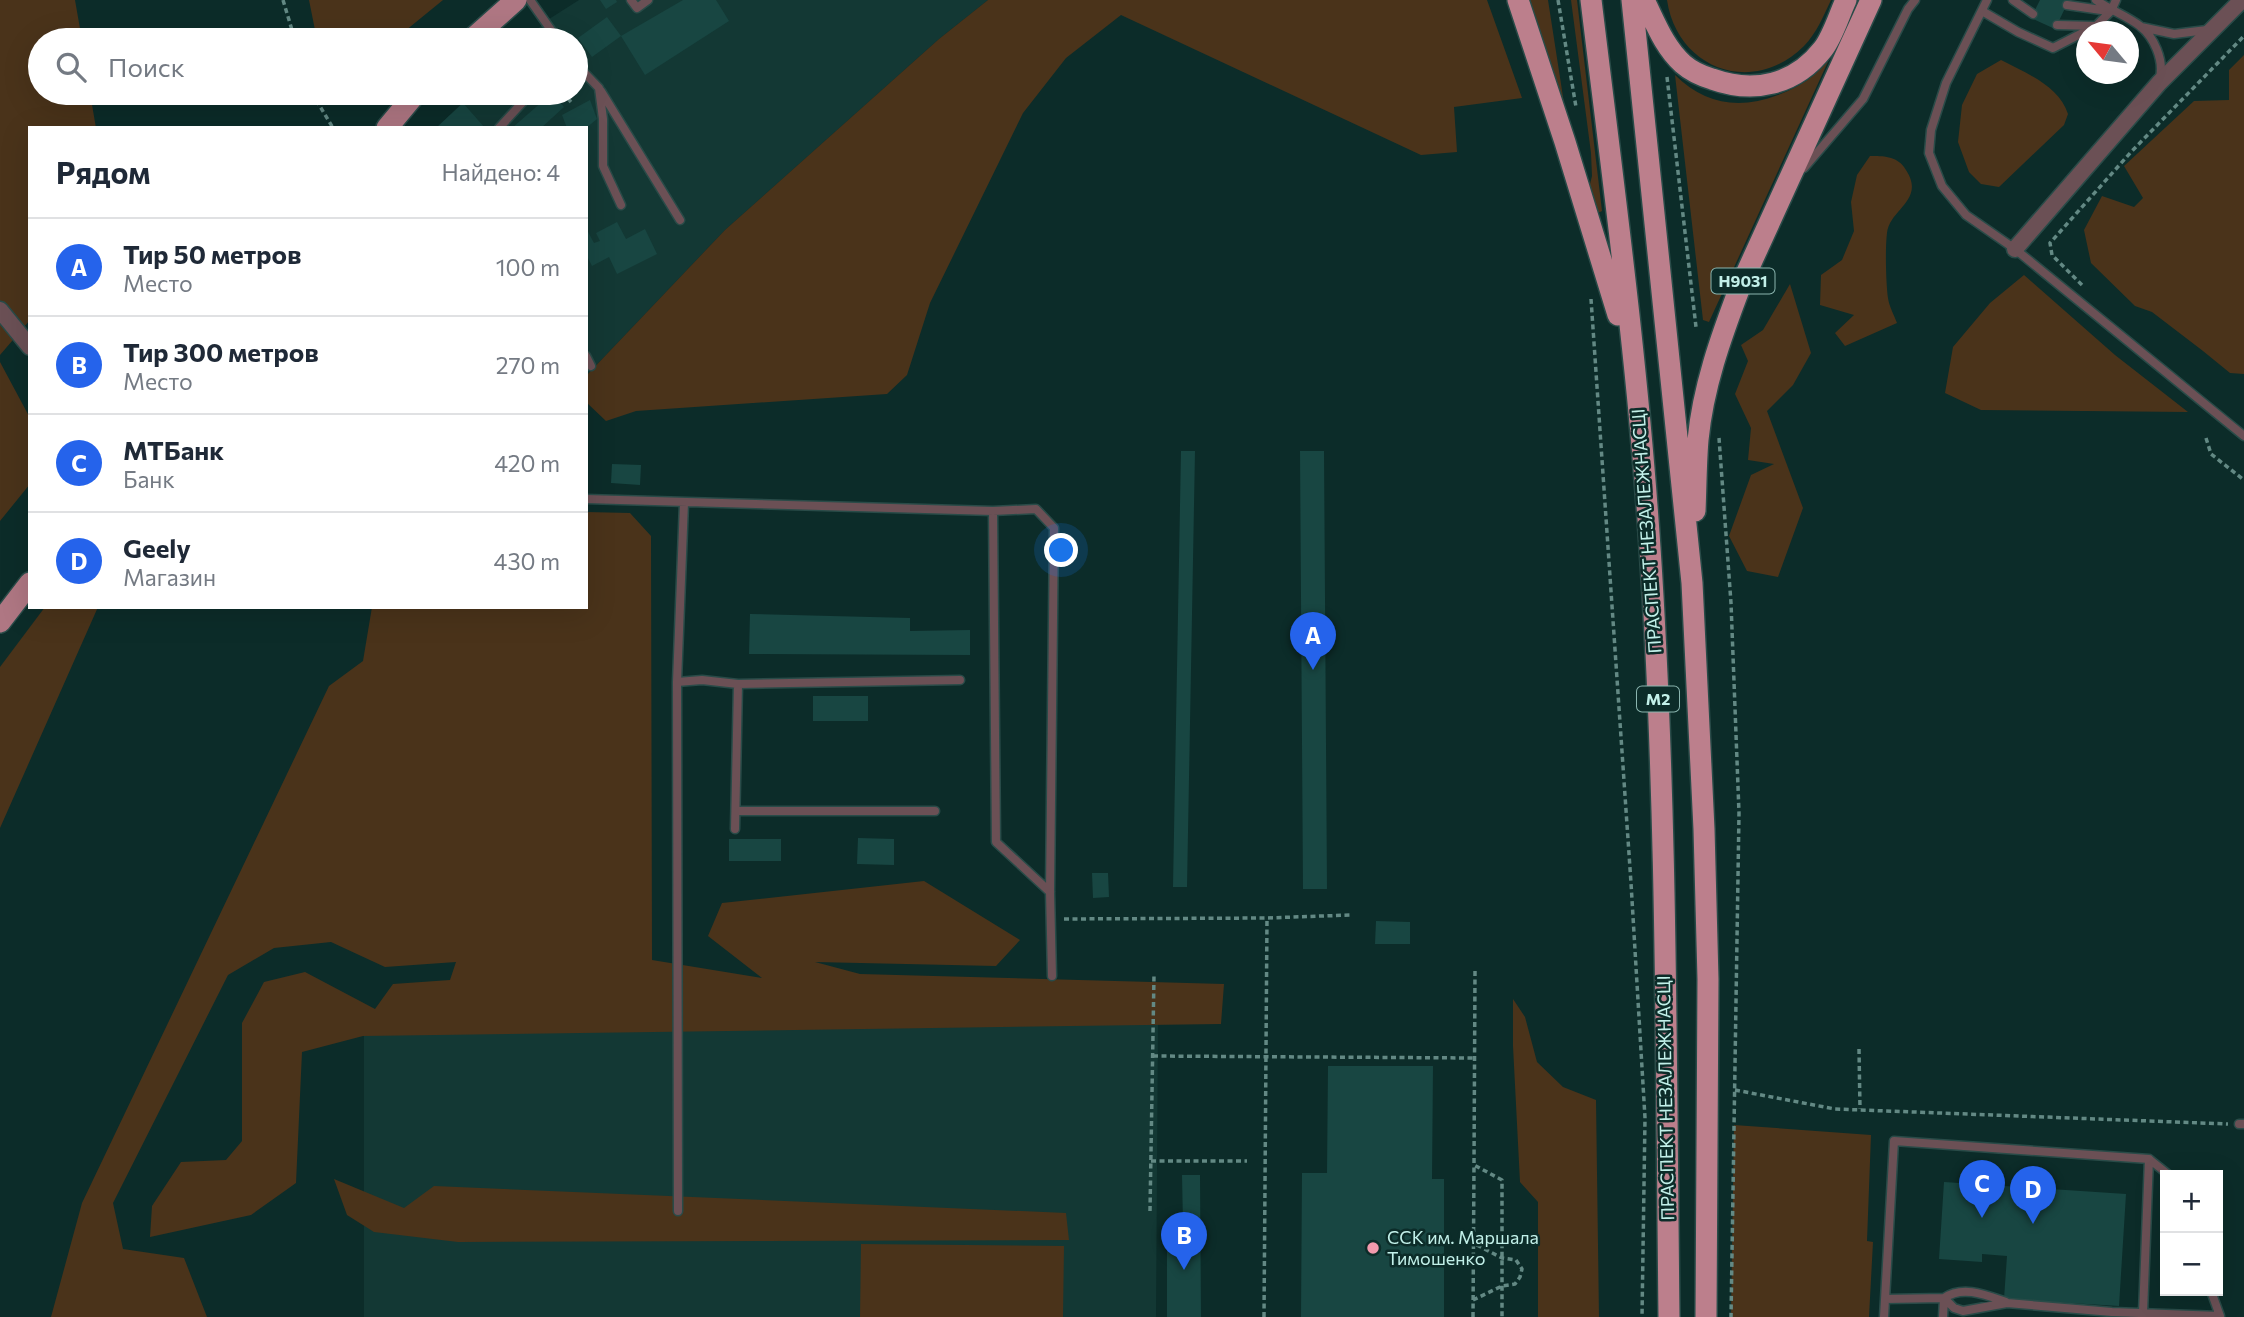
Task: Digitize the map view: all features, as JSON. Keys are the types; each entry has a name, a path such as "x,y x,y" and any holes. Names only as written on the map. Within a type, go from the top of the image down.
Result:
{"highway":[{"path":"1518,0 1580,186 1635,370"},
{"name":"ПРАСПЕКТ НЕЗАЛЕЖНАСЦІ","path":"1591,0 1635,370 1650,547 1663,804 1669,1317"},
{"name":"ПРАСПЕКТ НЕЗАЛЕЖНАСЦІ","path":"1632,0 1692,583 1708,979 1706,1317"},
{"path":"1644,0 1665,44 1684,65 1703,76 1742,87 1764,86 1783,81 1803,69 1824,47 1846,0"},
{"name":"Н9031","path":"1692,583 1698,439 1712,366 1740,287 1871,0"}],"main road":[{"path":"484,28 516,0"},
{"path":"389,126 406,105"},
{"path":"0,622 28,586"}],"street":[{"path":"2015,249 2159,83 2242,0"},
{"path":"0,310 28,345"}],"lane":[{"path":"530,0 550,28"},
{"path":"631,0 637,8 648,0"},
{"path":"1775,211 1808,162 1863,100 1915,0"},
{"path":"1987,0 1946,83 1931,130 1929,153 1942,186 1966,215 2015,249 2244,436"},
{"path":"2013,0 2033,14"},
{"path":"2096,0 2141,27 2161,32 2186,34 2216,28"},
{"path":"2101,21 2111,11 2113,0"},
{"path":"2067,5 2111,11"},
{"path":"1982,11 2053,48 2076,36"},
{"path":"2057,25 2076,25"},
{"path":"2141,27 2155,45 2160,57 2162,70 2159,83"},
{"path":"588,77 599,88 680,220"},
{"path":"599,88 603,119 603,166 621,205"},
{"path":"501,126 520,105"},
{"path":"588,360 591,366"},
{"path":"588,499 993,511 1036,509 1054,528 1050,892 1052,976"},
{"path":"678,1211 677,682 684,503"},
{"path":"993,511 996,842 1050,892"},
{"path":"677,682 702,680 738,684 960,680"},
{"path":"735,830 738,684"},
{"path":"736,811 935,811"},
{"path":"1884,1317 1894,1141 2149,1159 2163,1170"},
{"path":"2143,1313 2149,1159"},
{"path":"1885,1299 1944,1298 1955,1291 1965,1291 2007,1303 2112,1315 2220,1315 2213,1296"},
{"path":"1944,1298 1954,1308 1963,1311 2007,1303"},
{"path":"1943,1317 1944,1298"}],"path":[{"path":"283,0 291,28"},
{"path":"1558,0 1576,109"},
{"path":"2088,291 2052,255 2050,243 2131,152 2244,36"},
{"path":"1667,75 1696,327"},
{"path":"319,105 332,126"},
{"path":"1591,299 1628,828 1644,1118 1642,1317"},
{"path":"1719,434 1731,616 1739,813 1731,1317"},
{"path":"2206,438 2211,454 2244,480"},
{"path":"1051,919 1350,915"},
{"path":"1264,1317 1267,918"},
{"path":"1473,1317 1475,971"},
{"path":"1150,1211 1154,975"},
{"path":"1859,1049 1860,1110"},
{"path":"1153,1056 1475,1058"},
{"path":"1735,1090 1835,1109 2242,1124"},
{"path":"1151,1161 1247,1161"},
{"path":"1474,1165 1502,1180 1502,1317"},
{"path":"1473,1300 1502,1286 1515,1284 1522,1269 1516,1260 1502,1258 1474,1242"}],"shaded area":[{"path":"0,0 75,0 80,28 28,28 28,105 92,105 96,126 28,126 28,322 0,355"},
{"path":"309,0 443,0 409,28 315,28"},
{"path":"579,0 988,0 939,39 725,230 588,374 588,126 438,126 460,105 588,105 588,28 539,28"},
{"path":"988,0 1487,0 1522,98 1454,107 1457,152 1421,155 1121,15 1066,58 1023,113 930,303 907,375 887,394 636,411 606,421 588,404 588,374 725,230 939,39"},
{"path":"1529,0 1548,0 1568,129"},
{"path":"1571,0 1577,0 1602,211 1598,213 1589,188 1592,176 1591,153"},
{"path":"1667,0 1831,0 1816,30 1804,46 1784,61 1762,70 1741,72 1720,68 1701,58 1685,43 1674,24"},
{"path":"1832,53 1709,322 1703,320 1675,75 1686,85 1710,98 1736,103 1750,102 1764,100 1793,89 1815,74"},
{"path":"2244,55 2244,374 2230,373 2152,312 2135,306 2091,263 2084,230 2102,196 2134,207 2143,198 2124,166 2194,101 2229,100 2229,70"},
{"path":"2001,60 2031,75 2049,88 2064,104 2068,114 2064,125 1999,187 1981,184 1969,172 1958,142 1962,105 1977,74"},
{"path":"1870,156 1889,157 1901,163 1910,178 1912,188 1910,196 1894,217 1887,233 1887,292 1897,323 1845,346 1835,333 1854,315 1820,305 1821,275 1842,260 1854,231 1851,202 1857,175"},
{"path":"2024,275 2115,355 2188,412 1981,410 1945,393 1953,347 1990,303"},
{"path":"1790,284 1811,353 1793,385 1767,411 1803,508 1778,577 1747,571 1729,536 1751,475 1774,464 1748,460 1751,428 1735,394 1748,361 1741,345 1763,330"},
{"path":"0,362 28,414 28,486 0,521"},
{"path":"588,512 630,513 651,536 652,960 762,978 708,936 722,903 924,881 1020,940 996,966 815,962 860,974 1224,984 1221,1024 363,1036 302,1052 296,1183 251,1215 150,1237 152,1206 181,1162 226,1160 242,1141 242,1023 264,982 305,972 375,1009 393,984 450,980 456,962 385,967 331,942 274,948 228,975 113,1203 123,1249 184,1258 207,1317 51,1317 82,1203 329,686 363,661 372,609 588,609"},
{"path":"44,609 97,609 0,828 0,667"},
{"path":"1513,999 1525,1017 1537,1062 1563,1087 1596,1100 1599,1317 1538,1317 1538,1202 1520,1182"},
{"path":"1158,1023 1156,1317 364,1317 364,1034"},
{"path":"1734,1125 1871,1135 1867,1241 1873,1242 1869,1317 1731,1317"},
{"path":"334,1179 404,1208 434,1186 1066,1213 1069,1240 458,1242 374,1232 347,1215"},
{"path":"861,1244 1064,1246 1063,1317 860,1317"}],"building":[{"path":"600,0 616,0 617,2 606,9"},
{"path":"683,0 716,0 729,21 645,75 621,36"},
{"path":"2040,0 2069,0 2055,29 2031,18"},
{"path":"607,17 621,36 592,57 588,52 588,31"},
{"path":"590,100 597,119 588,126 566,126 562,115 581,105 588,105"},
{"path":"461,105 465,105 483,126 438,126"},
{"path":"538,105 564,107 543,126 514,126"},
{"path":"617,222 626,239 645,229 657,254 617,274 609,257 592,266 588,258 588,232 594,243 600,241 596,233"},
{"path":"1181,451 1195,451 1187,887 1173,887"},
{"path":"1300,451 1324,451 1327,889 1303,889"},
{"path":"612,464 641,465 640,485 611,483"},
{"path":"750,614 910,618 910,631 970,630 970,655 749,654"},
{"path":"813,696 868,696 868,721 813,721"},
{"path":"858,838 894,839 894,865 857,864"},
{"path":"729,839 781,839 781,861 729,861"},
{"path":"1092,873 1108,873 1109,897 1093,898"},
{"path":"1376,921 1410,922 1410,944 1375,944"},
{"name":"ССК им. Маршала Тимошенко","path":"1328,1066 1433,1066 1432,1179 1444,1179 1444,1317 1301,1317 1302,1173 1327,1173"},
{"path":"1182,1175 1200,1175 1201,1317 1167,1317 1167,1224 1183,1224"},
{"path":"1944,1182 2126,1194 2119,1306 2004,1299 2007,1256 1982,1254 1982,1262 1939,1259"}],"place":[{"name":"Тир 50 метров","path":"1313,670"},
{"name":"МТБанк","path":"1982,1218"},
{"name":"Geely","path":"2033,1224"},
{"name":"ССК им. Маршала Тимошенко","path":"1373,1248"},
{"name":"Тир 300 метров","path":"1184,1270"}]}
